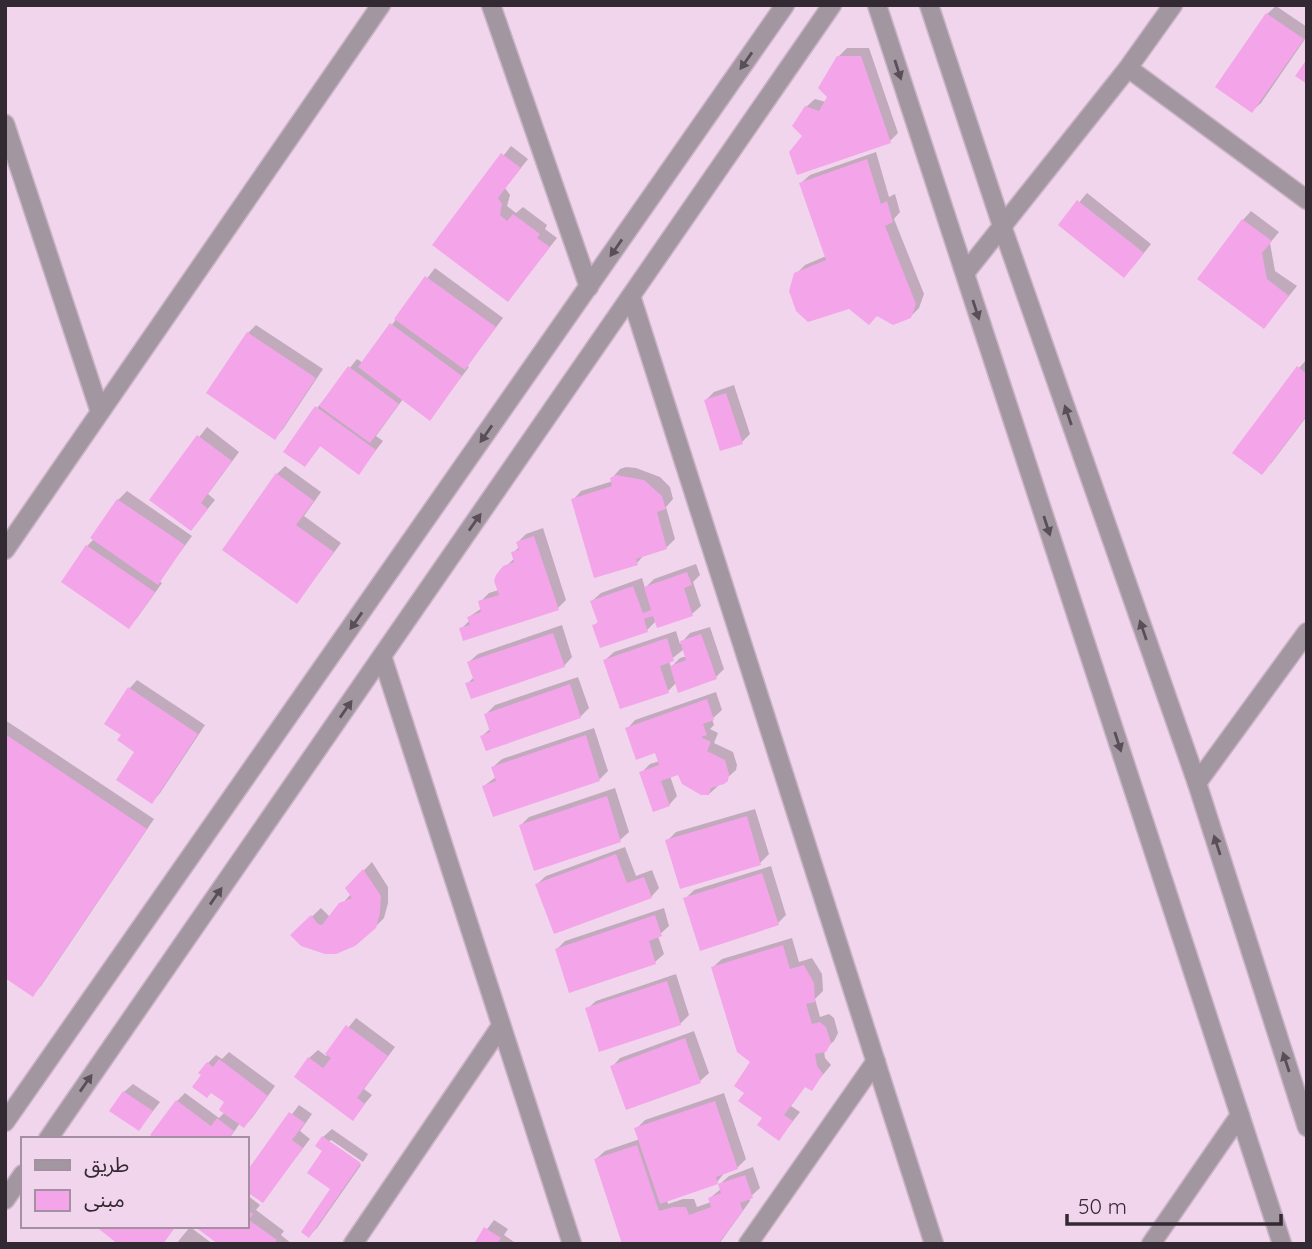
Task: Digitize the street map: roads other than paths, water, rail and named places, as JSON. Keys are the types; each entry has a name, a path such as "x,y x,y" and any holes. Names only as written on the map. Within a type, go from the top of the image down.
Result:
{"street":[{"path":"5,550 381,5"},
{"path":"491,5 589,287"},
{"path":"5,1122 785,5"},
{"path":"48,1137 832,5"},
{"path":"877,5 1282,1244"},
{"path":"929,5 1002,226 1197,783 1307,1127"},
{"path":"965,273 1128,68 1173,5"},
{"path":"1128,68 1307,200"},
{"path":"5,124 100,412"},
{"path":"631,296 934,1244"},
{"path":"1197,783 1307,632"},
{"path":"382,656 572,1244"},
{"path":"353,1244 501,1026"},
{"path":"748,1244 876,1061"},
{"path":"1151,1244 1240,1115"},
{"path":"6,1193 21,1176"}]}
